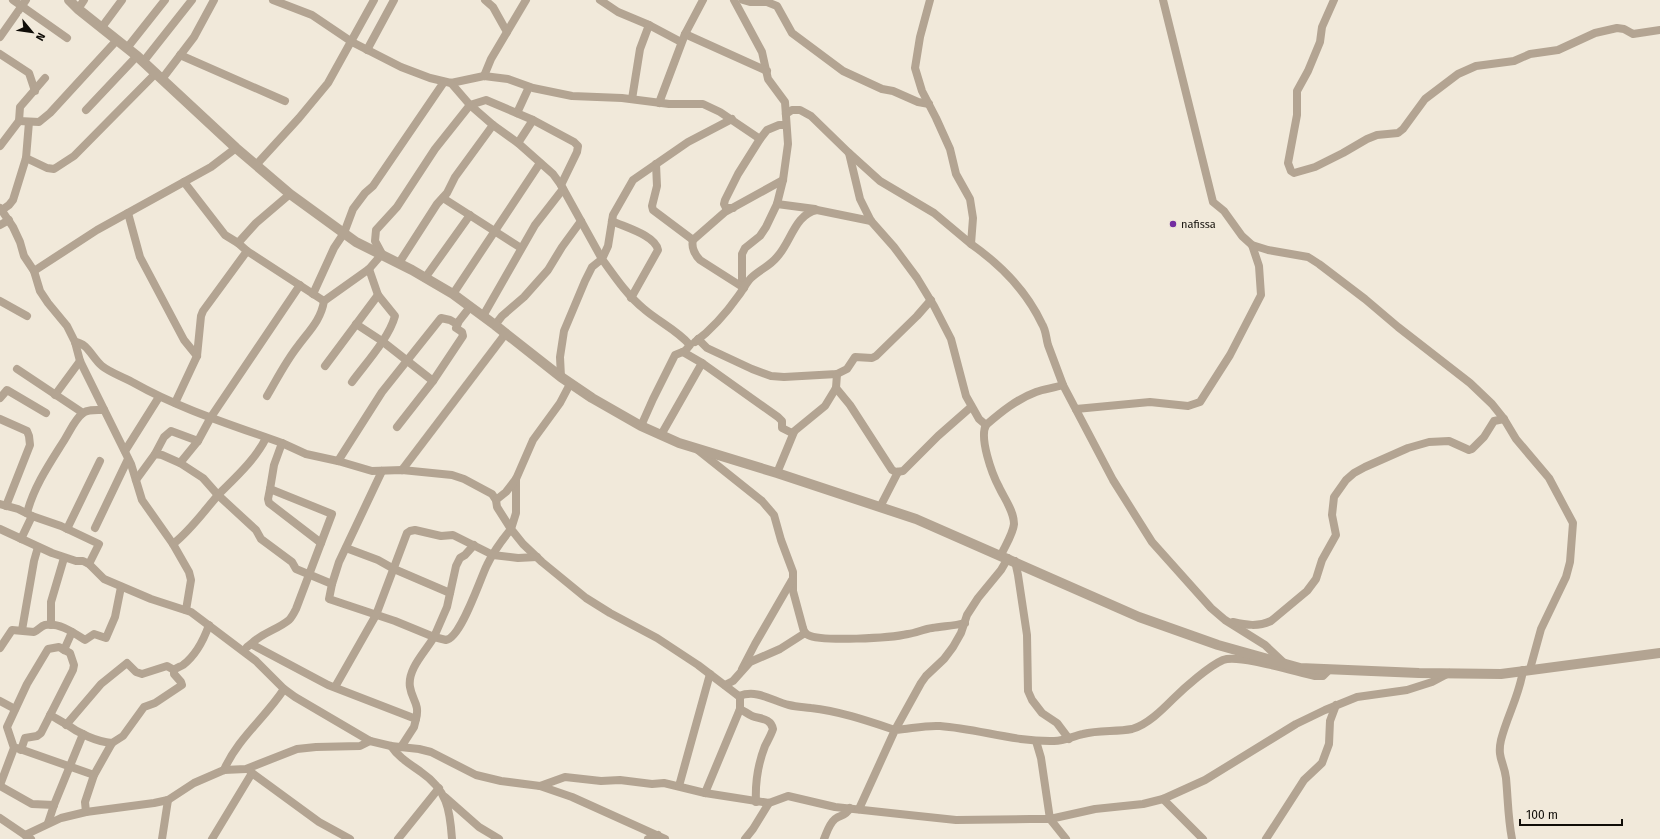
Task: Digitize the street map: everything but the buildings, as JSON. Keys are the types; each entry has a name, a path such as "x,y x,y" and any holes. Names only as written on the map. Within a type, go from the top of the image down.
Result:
{"street":[{"path":"13,0 24,3 67,38"},
{"path":"69,0 140,59 236,148 290,194 356,242 399,263 453,294 506,333 570,384 641,426 662,435 694,447 916,519 1008,558 1139,617 1218,645 1300,668 1501,674 1660,653"},
{"path":"78,9 84,0"},
{"path":"102,27 122,0"},
{"path":"127,48 164,0"},
{"path":"86,110 140,59 192,0"},
{"path":"26,158 47,168 54,169 74,156 180,55 194,37 214,0"},
{"path":"273,0 312,15 352,42 402,67 430,78 448,82 484,76 508,79 529,87 572,96 598,96 659,103 702,104 715,109 760,138"},
{"path":"256,165 299,118 328,83 374,0"},
{"path":"368,50 394,0"},
{"path":"485,0 495,12 507,32"},
{"path":"484,76 493,54 526,0"},
{"path":"600,0 618,12 767,71"},
{"path":"659,103 683,38 703,0"},
{"path":"734,0 762,52 768,79 785,102 788,144 783,180 776,204 766,227 760,236 743,250 743,287"},
{"path":"743,0 750,2 767,2 777,6 792,33 843,71 882,89 892,91 918,102 929,104"},
{"path":"930,0 920,37 915,68 922,91 950,149 956,174 970,199 973,218 971,244"},
{"path":"1163,0 1213,202 1224,211 1242,236 1252,245 1268,250 1308,257 1346,283 1470,383 1492,404 1504,419 1516,439 1549,478 1573,523 1570,562 1566,577 1541,629 1508,717 1500,750 1499,757 1505,771 1507,812 1512,839"},
{"path":"1334,0 1322,27 1320,42 1308,71 1296,91 1297,115 1288,163 1288,167 1294,173 1322,163 1377,135 1398,133 1403,129 1425,99 1458,74 1476,66 1514,60 1530,54 1558,50 1595,33 1617,28 1624,29 1634,34 1660,30"},
{"path":"0,37 24,3"},
{"path":"632,99 640,49 649,25"},
{"path":"19,121 39,122 50,113 117,40"},
{"path":"0,54 29,73 35,91"},
{"path":"180,55 285,101"},
{"path":"0,146 19,121 20,107 45,78"},
{"path":"448,82 493,126 518,143 553,174 562,187 602,259 631,298 657,320 684,338 690,345"},
{"path":"313,294 334,248 344,233 353,209 365,193 373,186 448,82"},
{"path":"517,114 529,87"},
{"path":"382,254 375,241 376,230 397,207 435,149 470,105 486,100 533,120 574,142 578,146 577,152 562,187 535,225 483,316"},
{"path":"786,114 792,110 800,110 811,116 849,154 880,181 934,213 971,244 991,258 1018,285 1043,325 1063,386 1113,480 1152,542 1211,608 1225,620 1266,645 1284,663"},
{"path":"518,143 533,120"},
{"path":"561,377 560,357 564,331 585,280 592,267 602,259 608,246 612,232 613,215 633,180 688,142 732,120"},
{"path":"29,122 26,158 13,200 9,205 1,209 9,220 20,242 24,256 34,271 40,291 67,326 75,342 80,361 125,451 142,500 173,544 191,577 186,610"},
{"path":"733,208 726,208 724,204 725,200 738,174 760,138 768,130 779,125 786,125"},
{"path":"399,263 443,198 455,177 493,126"},
{"path":"34,271 97,230 211,167 236,148"},
{"path":"849,154 860,199 871,221 894,247 931,300 951,339 966,396 979,419 986,425"},
{"path":"453,294 540,163"},
{"path":"656,164 657,186 652,206 653,210 692,240"},
{"path":"743,287 700,260 691,245 692,240 725,212 783,180"},
{"path":"184,182 225,235 324,301"},
{"path":"238,243 256,222 290,194"},
{"path":"443,198 522,248"},
{"path":"776,204 817,210 871,221"},
{"path":"641,426 675,355 688,349 690,345 721,318 752,276 770,265 779,256 795,228 805,215 817,210"},
{"path":"128,213 140,257 184,340 197,356"},
{"path":"425,278 470,215"},
{"path":"0,225 9,220"},
{"path":"495,325 502,316 524,297 548,270 562,247 581,221"},
{"path":"612,221 651,239 656,244 658,250 631,298"},
{"path":"1076,409 1150,402 1188,406 1200,402 1205,398 1230,355 1261,295 1259,266 1252,245"},
{"path":"175,403 197,356 201,316 203,311 247,251"},
{"path":"267,396 298,346 312,329 322,311 324,301 369,269 382,254"},
{"path":"352,382 382,341 393,324 395,316 378,295 369,269"},
{"path":"180,463 198,441 211,417 300,285"},
{"path":"325,366 378,295"},
{"path":"698,339 707,348 752,369 771,376 784,377 838,374 847,369 855,357 872,358 876,356 917,316 931,300"},
{"path":"0,301 27,316"},
{"path":"396,427 433,381 463,336 462,332 456,328 457,324 470,306"},
{"path":"338,461 382,392 442,318 457,324"},
{"path":"356,324 382,341 433,381"},
{"path":"402,470 506,333"},
{"path":"75,342 84,345 102,366 159,397 306,454 338,461 372,471 402,470 452,475 464,479 492,494 496,500 497,507 523,544 586,598 656,638 710,674 739,696 741,701 740,709 706,793"},
{"path":"683,352 702,363 778,417 782,421 782,428 789,432 794,432"},
{"path":"55,394 80,361"},
{"path":"662,435 702,363"},
{"path":"18,369 83,413"},
{"path":"777,473 794,432 825,406 836,388 838,374"},
{"path":"496,500 506,492 516,479 533,440 560,403 570,384"},
{"path":"1063,386 1026,396 1001,412 986,425 983,436 984,446 1014,523 1009,538 1008,558 1019,583 1027,635 1028,692 1042,713 1057,723 1069,739"},
{"path":"836,388 850,405 892,470 898,472 903,471 938,436 971,407"},
{"path":"0,398 7,390 46,413"},
{"path":"125,451 159,397"},
{"path":"21,539 30,514 31,500 45,471 73,425 83,413 91,410 104,410"},
{"path":"0,419 26,431 29,436 30,445 3,505 18,509 99,544 89,564"},
{"path":"1225,620 1246,624 1264,624 1271,621 1307,591 1316,579 1322,560 1336,535 1332,515 1334,497 1346,480 1354,474 1365,467 1408,448 1429,442 1449,441 1472,450 1484,437 1494,421 1504,419"},
{"path":"136,480 155,454 164,437 171,431 198,441"},
{"path":"173,544 191,528 218,495 253,458 266,438"},
{"path":"282,444 274,466 268,499 269,503 321,543"},
{"path":"694,447 731,475 774,515 794,578 793,591 805,633 809,636 826,638 891,637 908,635 924,629 948,627 965,623"},
{"path":"155,454 162,455 180,463 203,478 218,495 256,530 261,539 292,562 296,569 332,584"},
{"path":"95,528 128,459"},
{"path":"67,529 100,461"},
{"path":"382,471 339,562 329,599 446,640 450,640 453,637 474,600 484,570 511,529 516,513 516,479"},
{"path":"880,507 898,472"},
{"path":"242,651 262,634 290,620 298,607 308,575 332,514 270,489"},
{"path":"0,529 64,558 83,561 89,564 104,580 151,600 186,610 209,624 256,662 284,689 295,697 370,741 431,752 476,775 491,779 540,786 572,797 662,837"},
{"path":"334,687 376,615 407,533 410,530 441,536 454,535 493,555 518,558 537,557"},
{"path":"401,747 414,727 418,712 410,685 412,671 434,637 447,607 458,561 474,545"},
{"path":"22,630 38,547"},
{"path":"346,548 378,560 394,570 450,592"},
{"path":"51,624 51,602 64,558"},
{"path":"859,809 895,730 921,683 949,653 961,633 967,615 978,598 1001,570 1008,558"},
{"path":"725,685 733,681 742,669 794,578"},
{"path":"0,648 12,630 34,632 44,625 51,624 72,632 85,640 94,634 106,638 115,617 121,587"},
{"path":"174,670 183,664 199,647 204,639 209,624"},
{"path":"64,650 72,632"},
{"path":"742,669 750,662 780,649 805,633"},
{"path":"251,644 334,687 416,719"},
{"path":"54,805 32,804 0,785 18,749 25,738 39,735 74,665 70,653 59,647 48,649 27,684 7,727 18,749 94,775"},
{"path":"739,696 750,693 759,694 788,705 812,708 869,721 895,730 922,726 940,726 1036,741 1055,741 1069,739 1083,734 1123,730 1140,726 1205,672 1224,660 1240,659 1315,676 1323,676 1329,670"},
{"path":"66,724 101,684 127,663 136,672 142,674 167,666 174,670 174,674 181,682 182,685 155,703 144,707 123,736 112,743 94,775 85,802 86,812"},
{"path":"540,786 565,777 601,781 620,780 679,786 706,793 756,802 769,803 788,796 835,807 956,820 1050,819 1095,809 1143,804 1163,799 1205,780 1296,724 1336,705 1357,697 1407,690 1432,682 1449,673"},
{"path":"679,786 710,674"},
{"path":"0,818 28,837 48,823 86,812 154,804 168,800 194,783 224,770 244,738 273,706 284,689"},
{"path":"0,701 15,710"},
{"path":"1266,839 1304,780 1322,763 1329,744 1330,721 1336,705"},
{"path":"740,709 751,716 767,720 771,723 773,729 765,746 757,772 755,785 756,802"},
{"path":"50,715 58,718 83,734 112,743"},
{"path":"48,823 83,734"},
{"path":"224,770 249,771 297,749 360,746 370,741"},
{"path":"1036,741 1041,758 1050,819 1066,839"},
{"path":"391,746 404,760 431,779 445,797 479,827 499,839"},
{"path":"212,839 249,771"},
{"path":"249,771 319,822 350,839"},
{"path":"398,839 439,788"},
{"path":"445,797 452,839"},
{"path":"1163,799 1203,839"},
{"path":"162,839 168,800"},
{"path":"745,839 769,803"},
{"path":"824,839 831,822 838,817 845,815 850,808"},
{"path":"648,839 662,837"}],"place":[{"name":"nafissa","path":"1173,224"}]}
